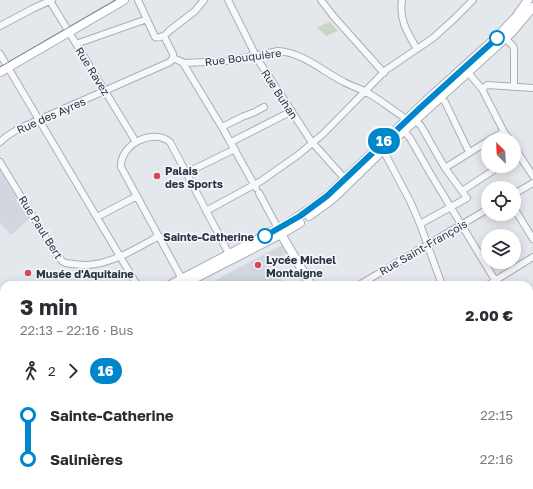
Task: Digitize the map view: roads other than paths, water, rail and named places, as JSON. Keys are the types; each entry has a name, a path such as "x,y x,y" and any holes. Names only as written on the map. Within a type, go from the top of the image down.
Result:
{"main road":[{"path":"0,72 124,0"},
{"path":"280,231 327,196 382,147 404,131 440,97 507,28 528,0"},
{"path":"186,281 317,211 331,200 354,179 406,120 505,38 522,21 533,7"},
{"path":"280,231 309,281"}],"street":[{"name":"Rue Ravez","path":"51,0 136,142"},
{"path":"0,26 36,4 51,0"},
{"path":"138,0 156,38 164,36 195,11 204,0"},
{"name":"Rue Buhan","path":"228,0 255,56 313,143 345,179"},
{"path":"321,0 334,17 384,73"},
{"path":"402,0 402,18 417,49"},
{"path":"206,211 256,189 323,134 384,73 441,31 473,0"},
{"path":"76,44 147,19"},
{"path":"164,36 173,54 173,58 183,63 231,142 280,231"},
{"path":"505,38 514,49 514,87"},
{"name":"Rue Bouquière","path":"183,63 228,61 284,51 299,55 345,83 365,91 406,120"},
{"path":"0,54 135,281"},
{"name":"Rue des Ayres","path":"0,142 12,132 170,62 173,58"},
{"path":"466,70 482,89 504,132"},
{"path":"482,89 487,85 533,88"},
{"path":"440,97 444,101 469,152"},
{"path":"222,127 264,107"},
{"path":"231,142 292,111"},
{"path":"415,120 421,126 445,168 467,198 420,224"},
{"path":"404,131 410,138 496,281"},
{"path":"183,281 121,166 121,161 125,154 136,142 144,139 161,138 170,142 206,211 228,258"},
{"path":"445,168 481,145"},
{"path":"382,147 410,201 440,281"},
{"path":"186,173 235,149"},
{"name":"Rue Paul Bert","path":"0,162 50,243 65,263 87,265 98,263 120,256 159,236"},
{"path":"521,162 533,176"},
{"path":"462,191 489,173"},
{"path":"345,179 354,179"},
{"path":"521,190 533,183"},
{"path":"97,217 138,196"},
{"name":"Rue Saint-François","path":"365,281 481,213"},
{"path":"521,219 533,239"},
{"path":"500,281 533,257"}],"tram line":[{"path":"0,67 116,0"}],"place":[{"name":"Palais des Sports","path":"157,176"},
{"name":"Sainte-Catherine","path":"265,236"},
{"name":"Lycée Michel Montaigne","path":"258,265"},
{"name":"Musée d'Aquitaine","path":"28,273"}]}
